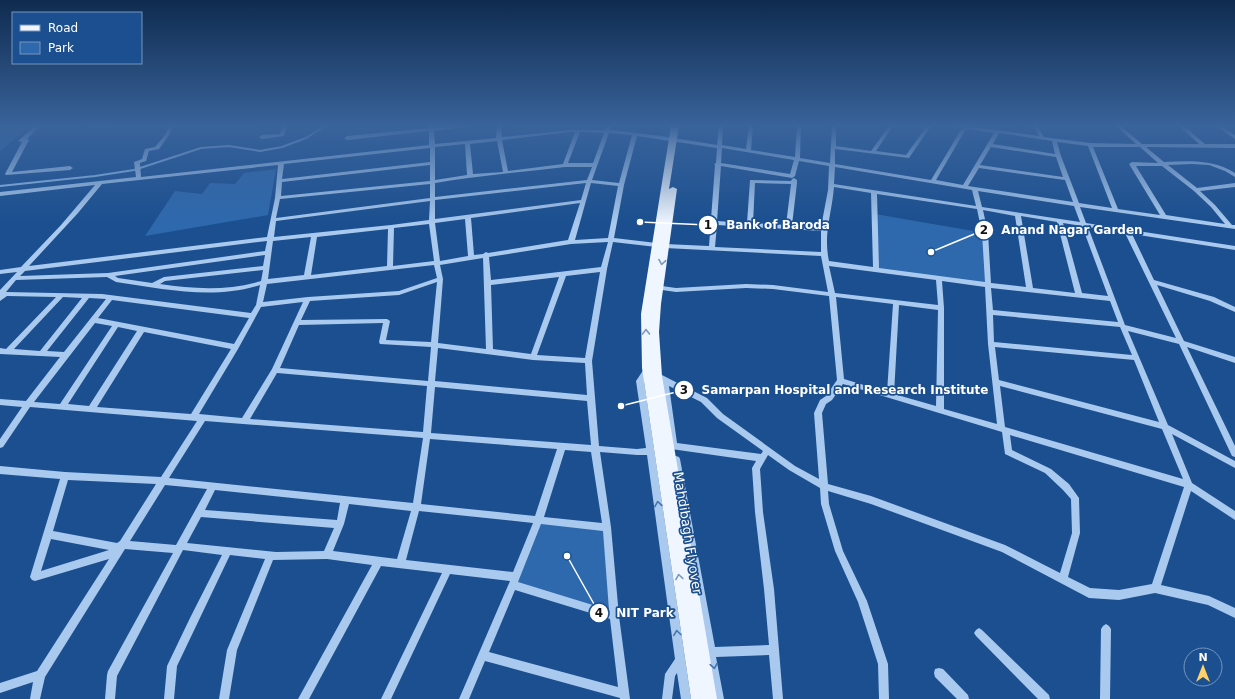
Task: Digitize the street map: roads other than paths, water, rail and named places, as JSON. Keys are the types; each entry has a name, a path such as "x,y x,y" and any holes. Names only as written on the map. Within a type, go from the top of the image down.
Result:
{"main road":[{"path":"657,382 654,332 655,287 673,159"},
{"name":"Mahdibagh Flyover","path":"655,287 646,314 647,371 657,382 710,699"},
{"name":"Mahdibagh Flyover","path":"657,382 698,699"}],"street":[{"path":"16,159 8,174 70,168"},
{"path":"139,179 137,162 144,159"},
{"path":"0,194 329,159"},
{"path":"400,564 416,508 427,436 436,344 440,279 432,221 431,199 433,182 433,159"},
{"path":"468,159 470,176"},
{"path":"503,159 506,173"},
{"path":"565,165 567,159"},
{"path":"571,242 584,201 588,181 596,159"},
{"path":"483,655 625,697 614,616 607,527 595,449 588,361 604,268 611,240 621,185 630,159"},
{"path":"712,248 718,159"},
{"path":"789,226 794,184 792,176 797,159 975,189 1232,227"},
{"path":"832,159 831,185 824,229 824,254 832,294 841,382 830,394 829,398 823,402 818,413 825,504 839,550 862,601 882,664 884,699"},
{"path":"932,182 946,159"},
{"path":"965,187 981,159"},
{"path":"1059,159 1112,299 1189,486 1155,588"},
{"path":"1095,159 1116,210"},
{"path":"1156,159 1196,190 1232,227"},
{"path":"1164,217 1132,164 1190,162 1208,163 1235,170"},
{"path":"280,181 433,163"},
{"path":"193,417 236,347 259,305 278,198 281,164"},
{"path":"718,164 792,176"},
{"path":"278,198 433,182 470,176 565,165 594,165"},
{"path":"977,166 1066,179"},
{"path":"1225,168 1235,175"},
{"path":"750,224 752,181 751,169"},
{"path":"273,220 431,199 588,181 621,185"},
{"path":"752,181 794,184"},
{"path":"1,295 14,278 84,204 100,183"},
{"path":"831,185 1060,222 1235,248"},
{"path":"1196,190 1235,185"},
{"path":"975,189 985,233 991,344 995,382 1008,452 1048,471 1066,487 1075,498 1076,533 1063,580"},
{"path":"874,192 876,270"},
{"path":"0,272 270,239 391,227 584,201"},
{"path":"1018,215 1030,290"},
{"path":"468,216 471,257"},
{"path":"1060,222 1079,296"},
{"path":"714,223 824,229"},
{"path":"390,268 391,227"},
{"path":"1128,232 1235,454"},
{"path":"307,277 314,235"},
{"path":"108,275 116,280 203,291 248,288 264,282 437,263 486,254 571,242 611,240 661,245 824,254"},
{"path":"14,278 108,275 268,253"},
{"path":"486,254 490,351"},
{"path":"826,263 940,279 1112,299"},
{"path":"153,285 164,279 266,268"},
{"path":"488,283 604,268"},
{"path":"533,357 563,274"},
{"path":"259,305 308,299 399,293 440,279"},
{"path":"940,279 940,410"},
{"path":"1153,282 1212,299 1235,310"},
{"path":"655,287 676,290 773,286 941,308"},
{"path":"1,295 111,297 253,316"},
{"path":"4,351 62,295"},
{"path":"41,354 87,296"},
{"path":"0,445 28,404 111,297"},
{"path":"244,422 275,370 308,299"},
{"path":"890,396 896,303"},
{"path":"990,312 1123,326 1181,342 1235,360"},
{"path":"94,320 236,347"},
{"path":"297,323 387,321 382,342 436,344 533,357 588,361"},
{"path":"62,407 117,324"},
{"path":"90,410 142,329"},
{"path":"991,344 1137,358"},
{"path":"4,351 66,355"},
{"path":"275,370 591,398"},
{"path":"647,371 640,380 686,699"},
{"path":"657,382 674,446 720,699"},
{"path":"657,382 704,400 720,416 765,454 824,486 878,502 1005,549 1089,593 1119,594 1155,588 1209,601 1235,613"},
{"path":"841,382 940,410 1189,486 1235,516"},
{"path":"995,382 1166,427 1235,465"},
{"path":"0,402 595,449 637,452 650,451"},
{"path":"35,699 40,674 203,418"},
{"path":"464,699 538,521 562,446"},
{"path":"674,446 765,454"},
{"path":"765,454 756,468 758,512 769,588 778,699"},
{"path":"0,470 65,476 162,481 607,527"},
{"path":"65,476 35,578 119,548"},
{"path":"110,699 112,674 213,486"},
{"path":"327,555 340,524 345,501"},
{"path":"198,513 340,524"},
{"path":"48,534 119,548 180,548 271,555 327,555 448,569 514,581 614,616"},
{"path":"170,699 172,666 192,621 228,551"},
{"path":"224,699 232,650 271,555"},
{"path":"303,699 378,561"},
{"path":"386,699 448,569"},
{"path":"1105,699 1106,629"},
{"path":"979,633 1045,699"},
{"path":"712,652 774,650"},
{"path":"667,699 670,674 681,660"},
{"path":"939,673 964,699"},
{"path":"0,688 40,674"}],"waterway":[{"path":"0,186 95,176 134,170 169,159"}],"place":[{"name":"Bank of Baroda","path":"640,222"},
{"name":"Anand Nagar Garden","path":"931,252"},
{"name":"Samarpan Hospital and Research Institute","path":"621,406"},
{"name":"NIT Park","path":"567,556"}]}
